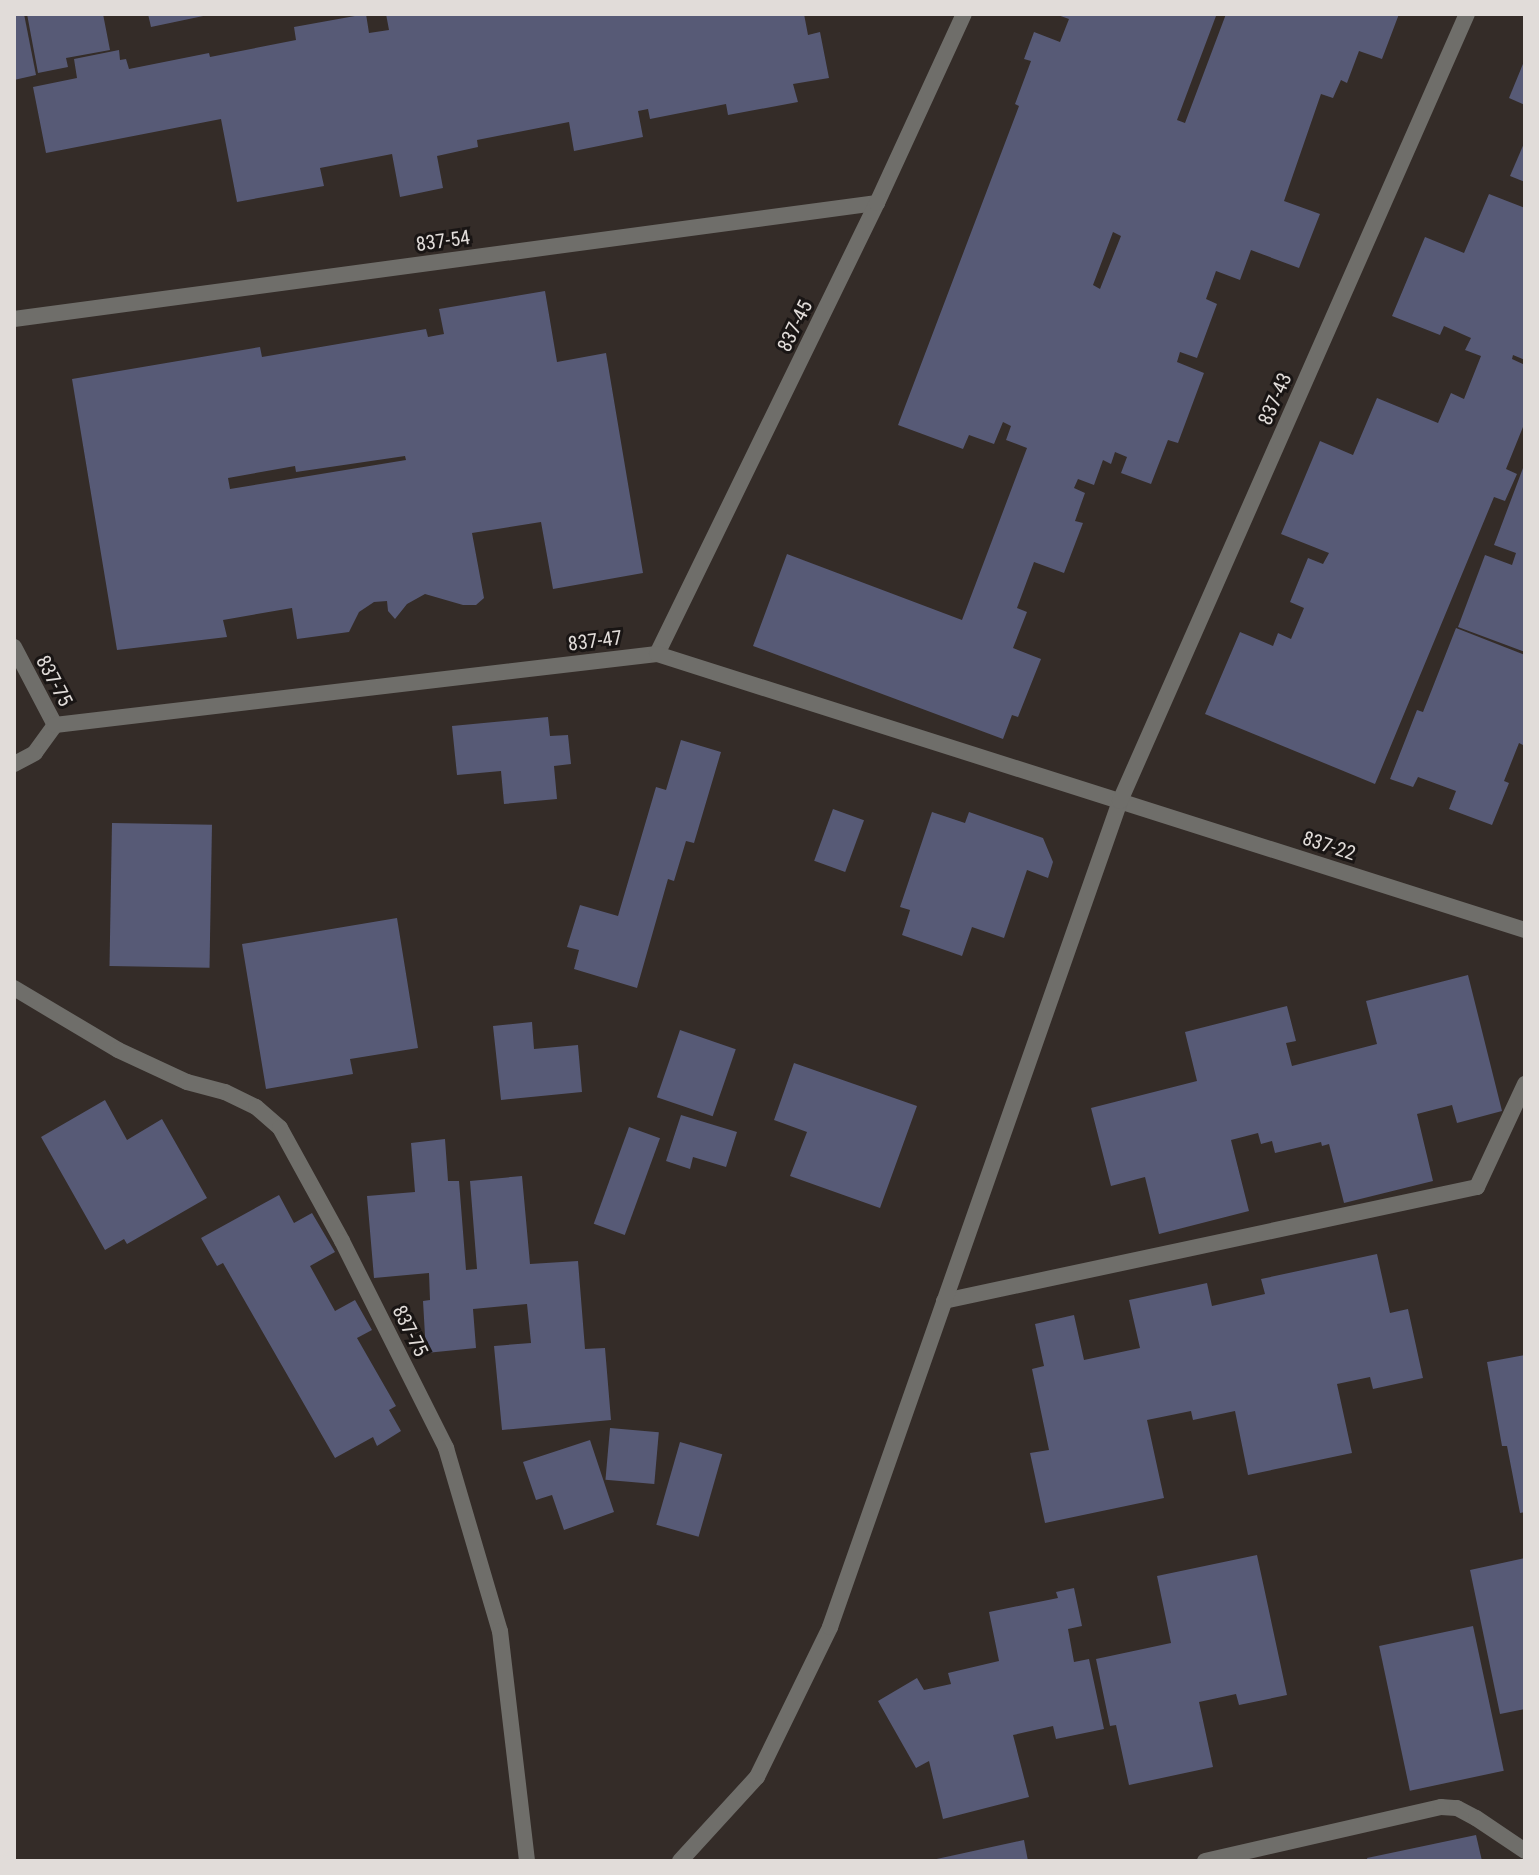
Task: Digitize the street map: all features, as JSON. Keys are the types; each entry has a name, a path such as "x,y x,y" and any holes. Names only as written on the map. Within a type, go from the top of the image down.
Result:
{"street":[{"name":"837-45","path":"657,654 877,203 964,14"},
{"name":"837-43","path":"680,1861 757,1777 830,1627 1120,801 1467,14"},
{"name":"837-54","path":"14,319 877,203"},
{"name":"837-75","path":"14,647 55,725 35,753 14,764"},
{"name":"837-47","path":"55,725 657,654 1120,801"},
{"name":"837-22","path":"1120,801 1525,930"},
{"name":"837-75","path":"14,988 118,1050 187,1082 225,1092 256,1107 280,1128 342,1241 446,1448 500,1631 527,1861"},
{"path":"944,1301 1477,1187 1525,1084"},
{"path":"1205,1861 1441,1807 1457,1808 1476,1818 1524,1855"}],"building":[{"path":"14,14 24,14 36,75 14,80"},
{"path":"27,14 103,14 110,50 66,58 68,67 38,73"},
{"path":"148,14 207,14 208,15 151,27"},
{"path":"366,14 369,33 389,30 386,14 804,14 808,35 820,32 829,78 793,84 798,102 728,115 726,104 650,119 648,109 638,111 643,137 574,151 569,122 477,140 478,147 437,156 443,188 400,197 392,154 320,168 324,186 237,202 221,119 46,153 33,87 77,78 74,59 119,50 120,60 126,59 129,69 209,53 210,57 296,40 294,27"},
{"path":"1055,14 1216,16 1177,120 1185,123 1226,14 1399,14 1382,59 1359,51 1347,83 1341,80 1333,98 1321,94 1284,201 1320,214 1299,268 1251,250 1240,280 1216,271 1206,299 1217,304 1197,358 1180,352 1177,362 1204,373 1178,443 1168,440 1151,484 1121,473 1127,457 1115,452 1111,464 1103,460 1094,485 1078,479 1074,488 1085,493 1075,521 1083,523 1064,573 1034,562 1017,608 1027,612 1013,648 1041,659 1018,717 1012,715 1003,739 753,646 787,554 962,620 1027,448 1006,440 1011,426 1003,422 994,444 969,435 963,449 898,425 1019,106 1015,104 1031,61 1024,59 1034,32 1060,42 1069,19","holes":["1113,232 1121,236 1100,289 1093,285"]},
{"path":"1525,59 1525,105 1509,98"},
{"path":"1525,141 1525,182 1510,176"},
{"path":"1489,194 1525,208 1525,360 1513,355 1512,359 1525,365 1525,422 1506,469 1517,474 1505,501 1494,497 1375,784 1205,714 1240,632 1273,646 1278,633 1291,639 1304,608 1290,602 1308,558 1323,564 1329,553 1281,534 1320,441 1353,455 1377,398 1438,423 1451,393 1464,399 1481,356 1465,350 1471,338 1444,326 1440,335 1392,316 1425,237 1464,253"},
{"path":"545,291 557,362 606,353 643,573 553,589 541,522 472,533 484,598 476,605 463,605 425,594 407,604 395,619 388,611 387,601 374,602 359,612 349,632 297,639 292,608 223,620 227,637 117,650 72,379 260,347 262,357 426,329 428,337 444,334 439,309","holes":["405,456 406,460 230,489 228,478 295,466 296,472"]},
{"path":"1523,468 1525,652 1458,627 1485,555 1512,565 1516,553 1494,545"},
{"path":"1456,628 1525,655 1525,746 1519,743 1504,781 1509,783 1492,825 1449,809 1456,791 1418,777 1413,787 1390,779 1417,710 1423,712"},
{"path":"548,717 550,736 568,735 571,764 554,766 557,799 504,804 501,771 457,775 452,726"},
{"path":"681,740 721,752 694,843 686,841 674,881 668,879 637,988 574,969 579,950 567,947 580,905 618,916 656,787 666,790"},
{"path":"833,809 864,820 845,872 814,861"},
{"path":"932,812 965,823 969,812 1043,838 1053,862 1048,878 1027,870 1004,938 972,927 962,956 902,935 910,910 900,907"},
{"path":"112,823 212,825 209,968 110,966"},
{"path":"397,918 418,1048 350,1059 353,1074 266,1089 242,944"},
{"path":"1468,975 1502,1111 1457,1123 1452,1105 1417,1114 1433,1181 1344,1203 1329,1144 1322,1146 1321,1142 1275,1153 1272,1141 1261,1144 1258,1133 1231,1140 1249,1211 1159,1234 1145,1177 1111,1186 1091,1108 1197,1081 1185,1032 1287,1006 1296,1041 1286,1043 1292,1066 1377,1044 1366,1001"},
{"path":"532,1022 534,1049 578,1045 582,1092 501,1100 493,1026"},
{"path":"680,1030 736,1049 713,1116 657,1097"},
{"path":"794,1063 917,1106 880,1208 790,1176 807,1132 774,1120"},
{"path":"105,1100 127,1140 162,1119 207,1198 127,1244 124,1239 105,1250 41,1137"},
{"path":"681,1115 737,1132 726,1167 693,1157 690,1169 666,1161"},
{"path":"629,1127 660,1138 625,1235 594,1224"},
{"path":"445,1139 448,1181 459,1181 466,1270 477,1269 470,1181 522,1176 530,1264 578,1261 585,1349 605,1348 611,1420 502,1430 494,1346 531,1343 527,1304 473,1309 476,1348 426,1353 423,1301 430,1300 429,1273 374,1278 367,1196 415,1192 411,1143"},
{"path":"279,1195 294,1223 312,1213 335,1252 310,1266 335,1311 355,1300 372,1330 357,1338 396,1406 389,1410 401,1431 377,1446 373,1437 335,1458 223,1263 217,1266 201,1238"},
{"path":"1377,1254 1390,1313 1408,1309 1423,1378 1373,1389 1370,1377 1337,1384 1352,1453 1248,1475 1235,1411 1193,1420 1191,1411 1147,1420 1164,1498 1045,1523 1030,1453 1049,1450 1032,1369 1044,1366 1035,1324 1074,1315 1084,1360 1140,1348 1129,1300 1207,1283 1212,1306 1265,1294 1261,1279"},
{"path":"1525,1355 1525,1512 1520,1513 1507,1446 1502,1446 1487,1362"},
{"path":"610,1428 659,1432 654,1484 605,1480"},
{"path":"590,1440 614,1512 564,1530 552,1495 536,1500 523,1462"},
{"path":"680,1442 722,1454 699,1537 656,1525"},
{"path":"1257,1555 1287,1695 1239,1705 1236,1694 1199,1702 1213,1767 1129,1785 1116,1725 1110,1726 1096,1659 1171,1643 1157,1576"},
{"path":"1525,1558 1525,1709 1500,1714 1470,1570"},
{"path":"1074,1588 1082,1626 1068,1629 1074,1662 1089,1659 1104,1729 1056,1739 1053,1726 1013,1735 1029,1797 943,1819 929,1761 916,1768 878,1701 917,1678 924,1690 951,1684 948,1673 999,1661 989,1612 1058,1598 1056,1592"},
{"path":"1473,1626 1504,1771 1410,1791 1379,1646"},
{"path":"1476,1835 1482,1861 1368,1861 1367,1858"},
{"path":"1024,1840 1028,1861 932,1861 932,1860"}]}
